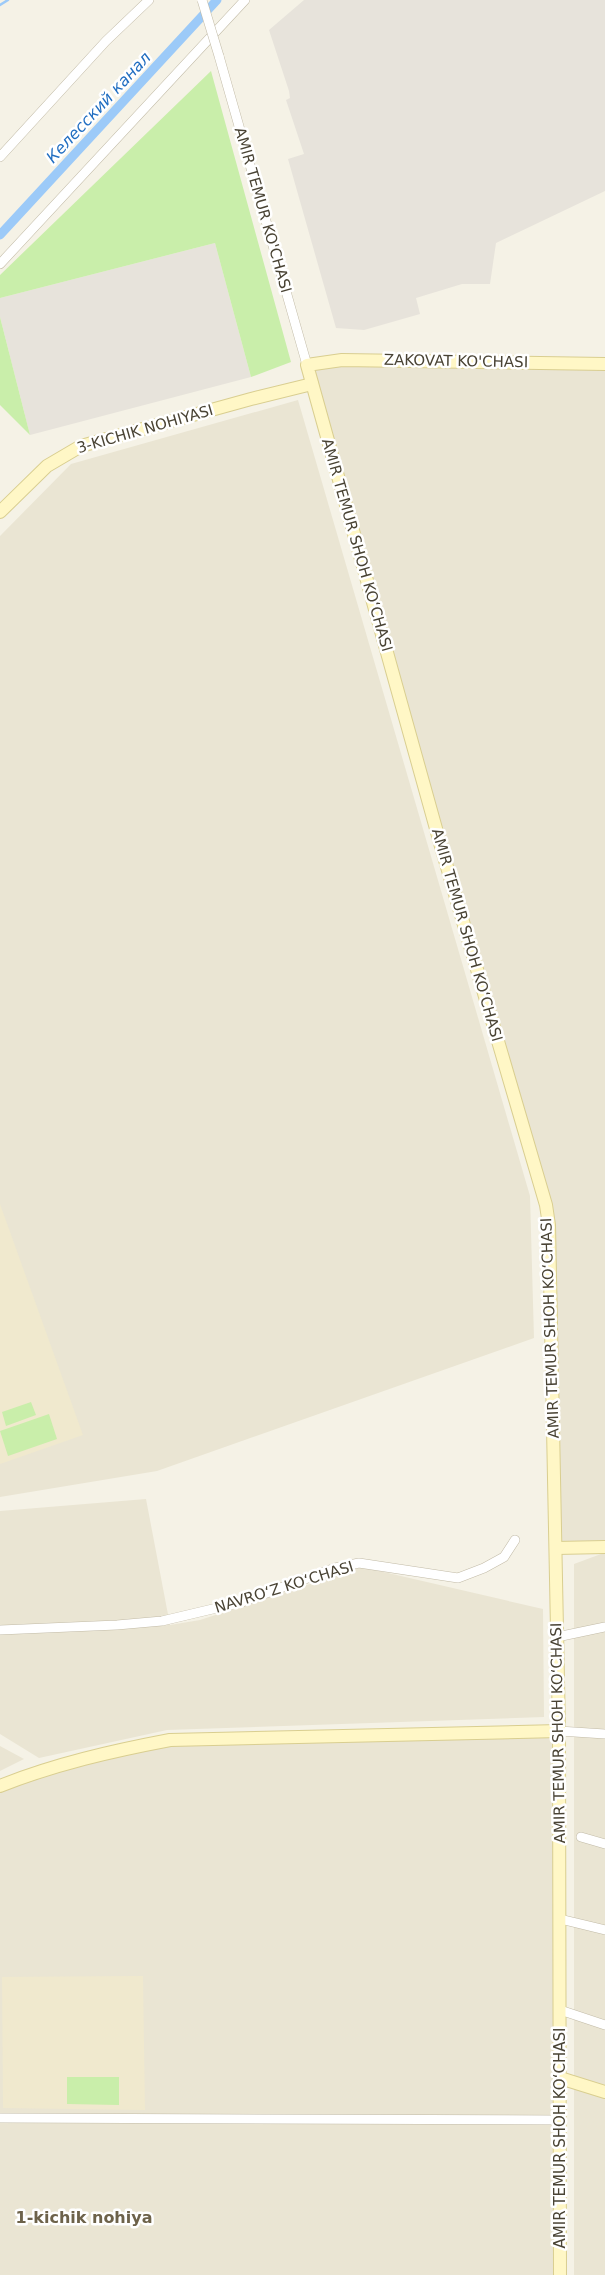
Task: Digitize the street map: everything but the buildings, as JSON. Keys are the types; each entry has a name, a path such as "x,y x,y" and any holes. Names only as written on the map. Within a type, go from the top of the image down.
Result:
{"main road":[{"name":"ZAKOVAT KO'CHASI","path":"307,365 342,360 605,364"},
{"name":"AMIR TEMUR SHOH KO‘CHASI","path":"307,365 440,844 546,1205 551,1248 559,1731 560,2275"},
{"name":"3-KICHIK NOHIYASI","path":"0,512 47,466 81,446 312,384"},
{"path":"556,1548 605,1547"},
{"path":"0,1786 53,1767 109,1752 170,1740 559,1731"},
{"path":"560,2078 605,2092"}],"street":[{"path":"0,157 106,41 149,0"},
{"name":"AMIR TEMUR KO'CHASI","path":"202,0 307,365"},
{"path":"0,264 245,0"},
{"name":"NAVRO‘Z KO‘CHASI","path":"0,1630 162,1621 242,1602 335,1568 359,1563 458,1578 484,1568 504,1557 515,1540"},
{"path":"557,1637 605,1627"},
{"path":"559,1731 605,1734"},
{"path":"581,1837 605,1844"},
{"path":"560,1919 605,1930"},
{"path":"560,2010 605,2025"},
{"path":"0,2118 560,2120"}],"shaded area":[{"path":"304,0 605,0 605,191 496,243 490,284 462,284 416,298 420,314 364,330 336,328 288,159 304,154 286,100 290,98 289,91 269,30"},
{"path":"215,243 251,377 30,435 0,317 0,298"},
{"path":"605,364 605,1547 556,1548 549,1225 307,365"},
{"path":"298,400 530,1196 534,1338 157,1471 0,1497 0,536 71,464"},
{"path":"0,1204 83,1435 0,1464"},
{"path":"146,1499 170,1625 200,1620 362,1567 543,1609 544,1717 167,1730 39,1758 0,1734 0,1511"},
{"path":"605,1554 605,2275 574,2275 574,1564"},
{"name":"1-kichik nohiya","path":"559,1731 560,2275 0,2275 0,1786 171,1740"},
{"path":"0,1746 24,1759 0,1771"},
{"path":"143,1976 145,2110 3,2108 2,1977"}],"green space":[{"path":"211,71 291,362 251,377 215,243 0,298 0,275"},
{"path":"0,317 30,435 0,405"},
{"path":"31,1402 36,1415 6,1426 2,1412"},
{"path":"49,1414 57,1439 8,1456 0,1431"},
{"path":"67,2077 119,2077 119,2105 67,2104"}],"waterway":[{"path":"0,5 8,0"},
{"name":"Келесский канал","path":"0,235 217,0"}],"district":[{"name":"1-kichik nohiya","path":"84,2217"}]}
